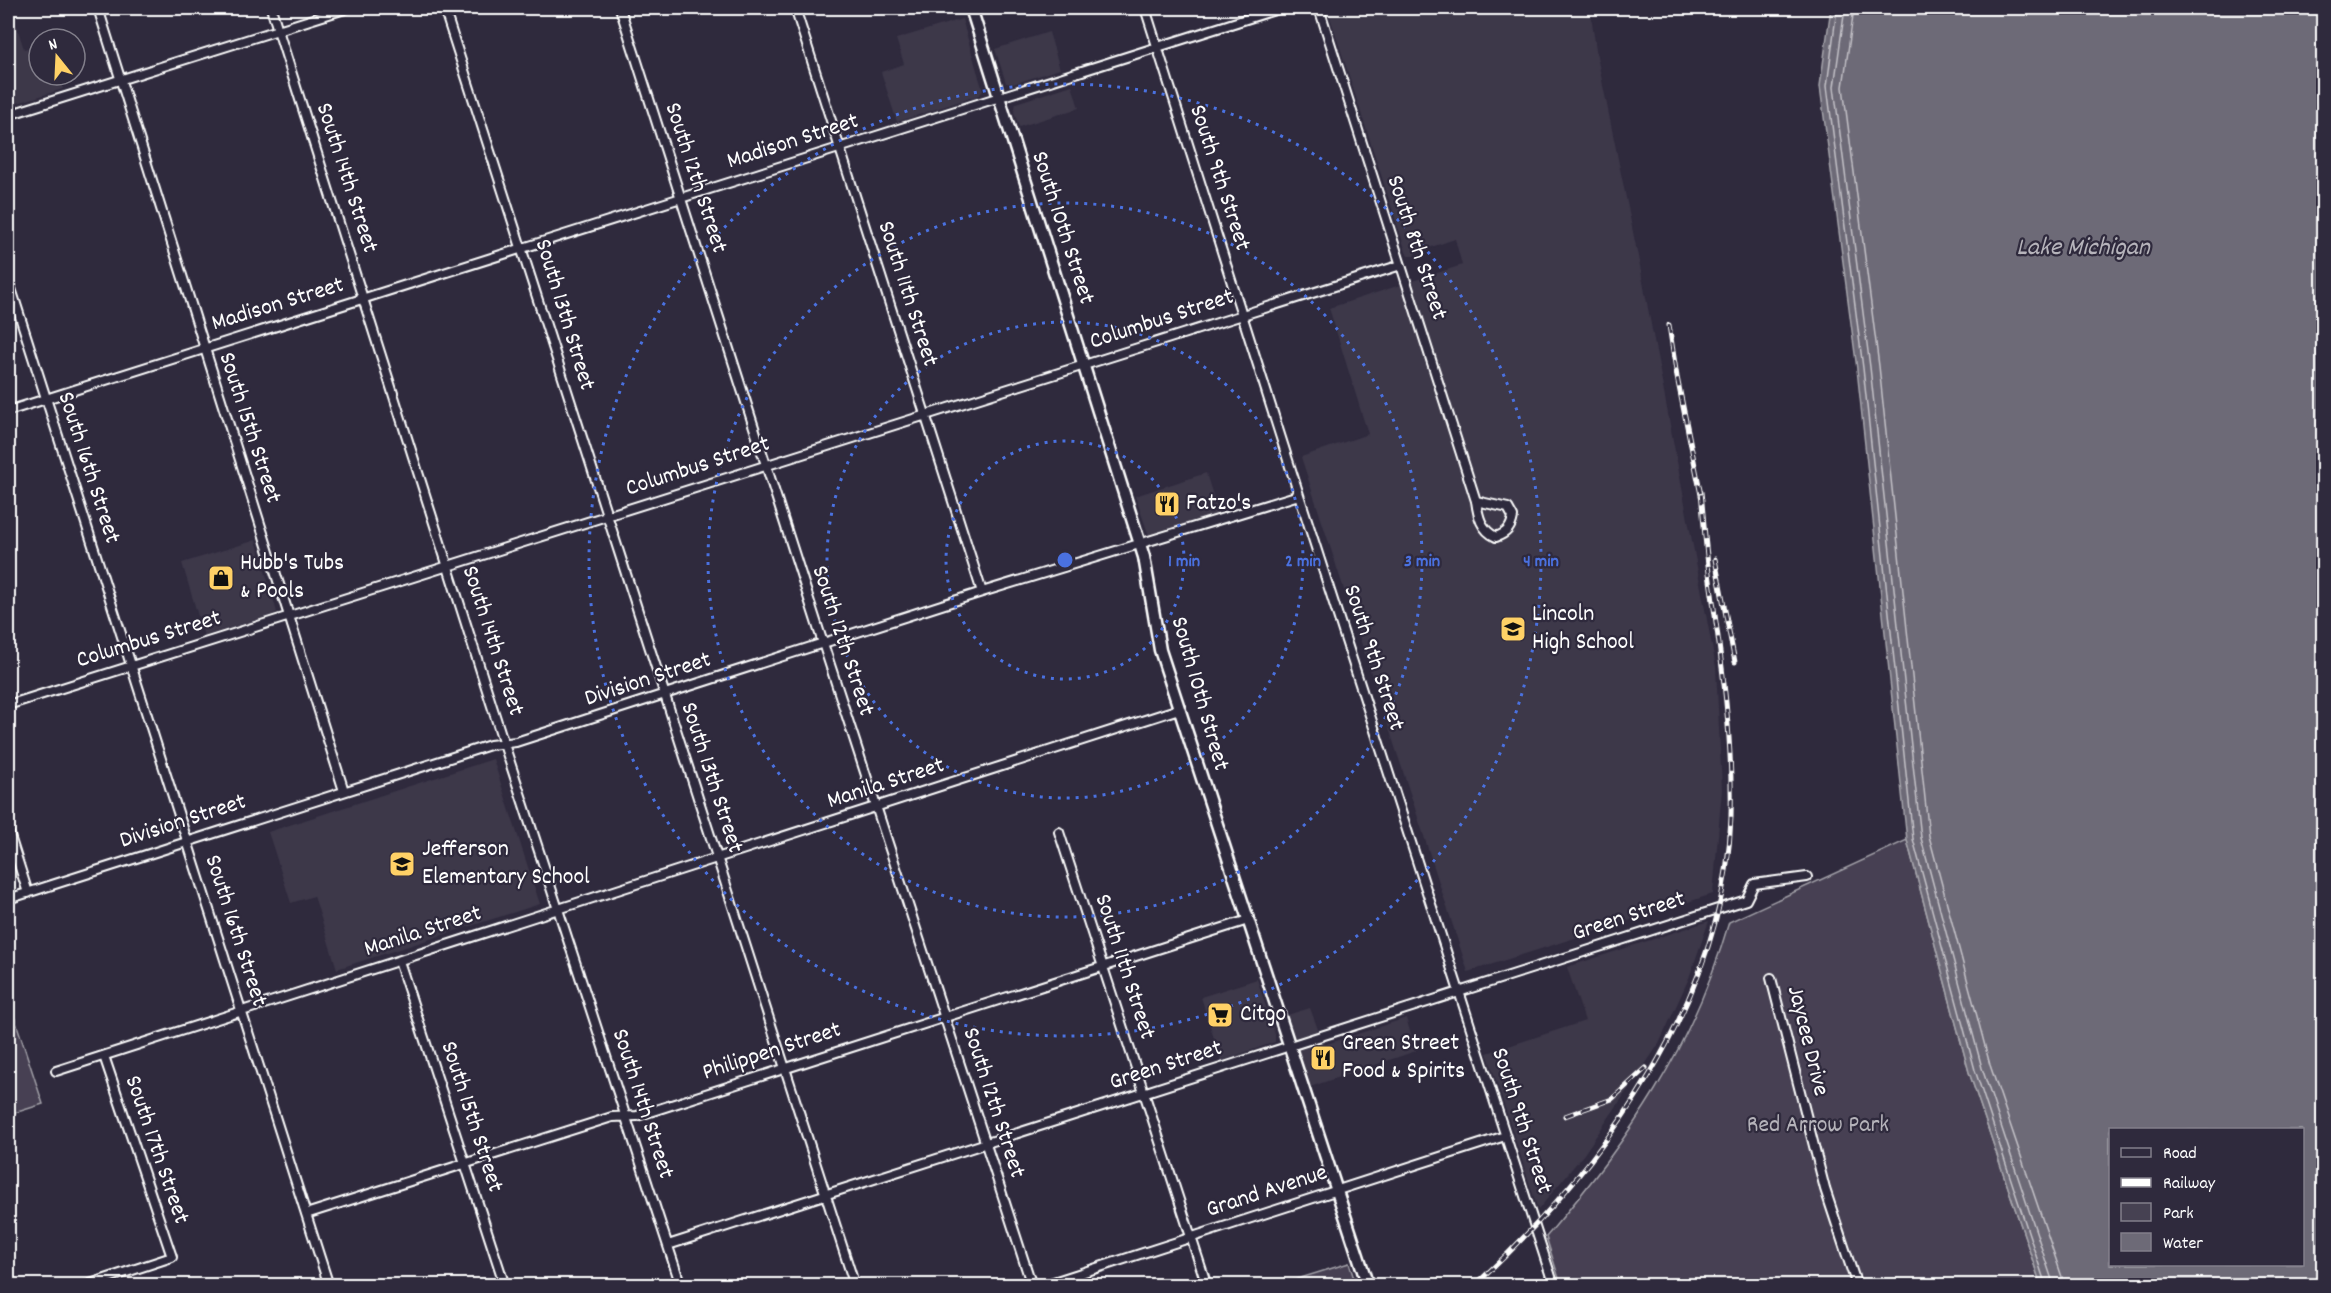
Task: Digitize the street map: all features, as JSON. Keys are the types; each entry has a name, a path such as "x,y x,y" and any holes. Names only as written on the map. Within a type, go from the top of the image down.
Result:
{"street":[{"name":"South 15th Street","path":"98,8 344,791"},
{"name":"South 14th Street","path":"271,8 504,744 681,1286"},
{"path":"8,115 348,8"},
{"name":"South 13th Street","path":"444,8 855,1286"},
{"name":"South 12th Street","path":"620,8 823,644 1032,1286"},
{"name":"South 11th Street","path":"795,8 982,592"},
{"name":"South 10th Street","path":"971,8 1140,544 1160,650 1368,1286"},
{"name":"South 9th Street","path":"1145,8 1554,1286"},
{"name":"Madison Street","path":"8,411 1281,8"},
{"name":"South 8th Street","path":"1319,8 1476,501 1478,516 1486,533 1496,537 1505,534 1511,527 1513,517 1508,508 1476,501"},
{"name":"Columbus Street","path":"8,705 1401,265"},
{"name":"South 16th Street","path":"8,279 329,1286"},
{"name":"Division Street","path":"8,899 490,745 516,742 982,592 1299,495"},
{"name":"Manila Street","path":"56,1071 1179,709"},
{"path":"8,830 28,893"},
{"name":"South 11th Street","path":"1059,832 1102,967 1146,1093 1207,1286"},
{"name":"Green Street","path":"668,1245 1746,900 1754,884 1806,877"},
{"name":"Philippen Street","path":"306,1214 612,1117 637,1116 1248,920"},
{"name":"South 15th Street","path":"399,961 505,1286"},
{"name":"Jaycee Drive","path":"1771,978 1825,1189 1857,1286"},
{"name":"South 17th Street","path":"84,1286 172,1257 104,1056"},
{"name":"Grand Avenue","path":"1041,1286 1505,1136"}],"shaded area":[{"path":"8,8 11,8 24,49 27,48 27,87 62,87 63,89 8,106"},
{"name":"Lincoln High School","path":"1327,8 1590,8 1597,56 1640,266 1716,667 1722,789 1713,894 1468,972 1301,457 1368,434 1329,308 1462,265 1455,239 1417,252 1414,256 1408,256"},
{"path":"962,19 983,91 979,95 897,122 881,72 904,64 896,39"},
{"path":"1049,32 1060,69 1013,84 1006,83 995,49"},
{"path":"1072,85 1079,108 1019,127 1014,112 1016,103"},
{"path":"1206,473 1219,515 1149,536 1135,496"},
{"path":"256,540 277,612 204,636 182,563"},
{"name":"Jefferson Elementary School","path":"493,759 540,904 337,969 314,896 291,903 268,832"},
{"path":"1709,921 1689,978 1659,1044 1584,1154 1538,1210 1487,1053 1585,1021 1567,967"},
{"path":"1257,979 1275,1034 1275,1042 1221,1061 1201,997"},
{"path":"1310,1008 1324,1045 1406,1018 1416,1051 1310,1087 1287,1015"}],"green space":[{"name":"Red Arrow Park","path":"1907,840 1969,1072 2041,1285 1561,1285 1546,1237 1605,1164 1655,1090 1697,1010 1729,922"},
{"path":"8,998 43,1104 8,1115"},
{"path":"1349,1263 1356,1285 1278,1285"}],"water":[{"name":"Lake Michigan","path":"1831,8 2323,8 2323,1285 2041,1285 1969,1072 1907,840 1857,369 1820,86"}],"railway":[{"path":"1669,325 1702,500"},
{"path":"1474,1286 1522,1239 1569,1187 1611,1133 1649,1075 1682,1014 1707,950 1724,885 1731,817 1731,788 1726,701 1701,492"},
{"path":"1715,559 1735,662"},
{"path":"1565,1116 1612,1099 1646,1068"}],"place":[{"name":"Fatzo's","path":"1167,504"},
{"name":"Hubb's Tubs & Pools","path":"221,578"},
{"name":"Lincoln High School","path":"1513,629"},
{"name":"Jefferson Elementary School","path":"402,864"},
{"name":"Citgo","path":"1220,1015"},
{"name":"Green Street Food & Spirits","path":"1323,1058"}]}
